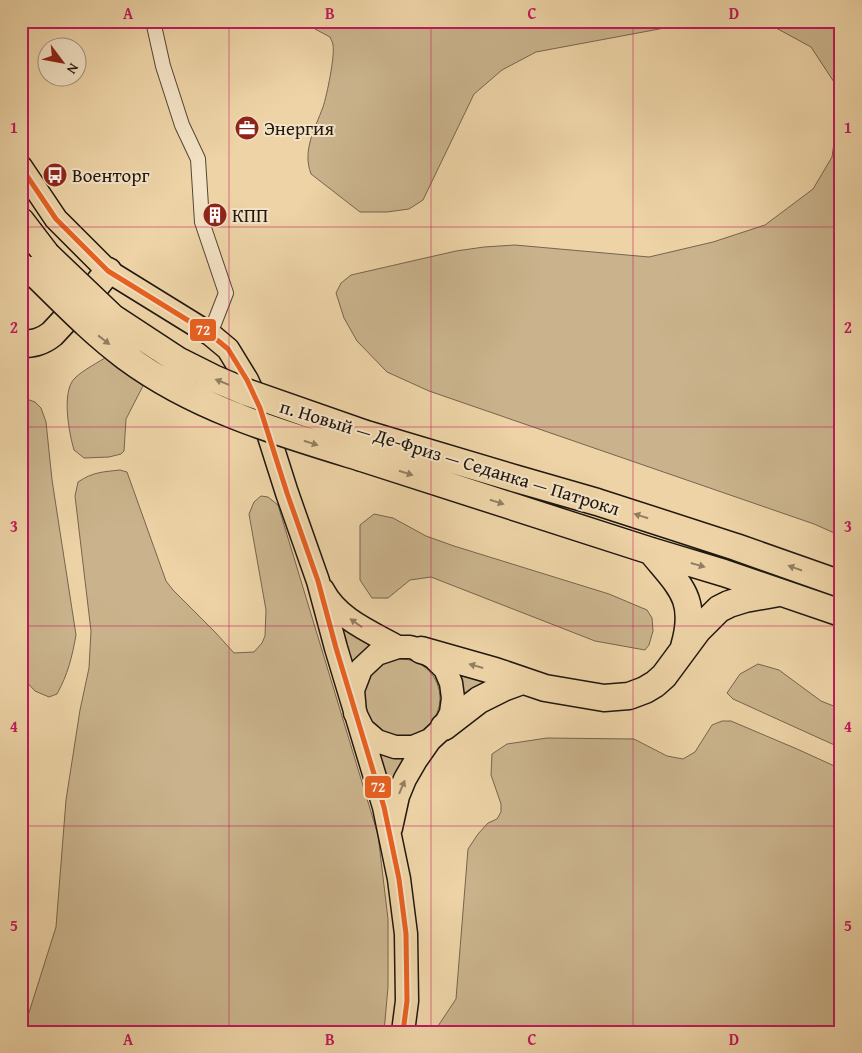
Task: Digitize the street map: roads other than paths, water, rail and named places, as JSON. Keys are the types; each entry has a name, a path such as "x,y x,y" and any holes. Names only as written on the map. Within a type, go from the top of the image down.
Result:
{"highway":[{"name":"п. Новый — Де-Фриз — Седанка — Патрокл","path":"21,221 33,261 112,317 179,361 213,378 364,446 651,551 724,573 841,613"},
{"path":"21,344 44,340 52,334 108,271"},
{"name":"п. Новый — Де-Фриз — Седанка — Патрокл","path":"364,446 517,479 736,547 841,584"},
{"path":"651,551 683,590 687,599 690,618 689,631 682,652"},
{"path":"410,649 495,671 545,688 604,698 629,696 656,684 698,630 719,609 744,599 782,592"},
{"path":"437,733 479,700 522,681"}],"main road":[{"path":"21,167 56,219 108,271 210,334 228,349 248,380 260,408 318,581 336,648 384,807 399,879 406,934 406,1000 403,1032"},
{"path":"318,581 327,597 349,619 359,626 434,658 445,669 451,683 453,698 451,713 416,760 405,779 398,796 389,834"},
{"path":"410,649 377,654 361,670 353,690 355,713 364,729 378,741 395,747 413,747 437,733"}],"street":[{"path":"154,21 164,66 179,116 198,159 202,222 226,293 210,334"}],"place":[{"name":"Энергия","path":"247,128"},
{"name":"Военторг","path":"55,175"},
{"name":"КПП","path":"215,215"}]}
